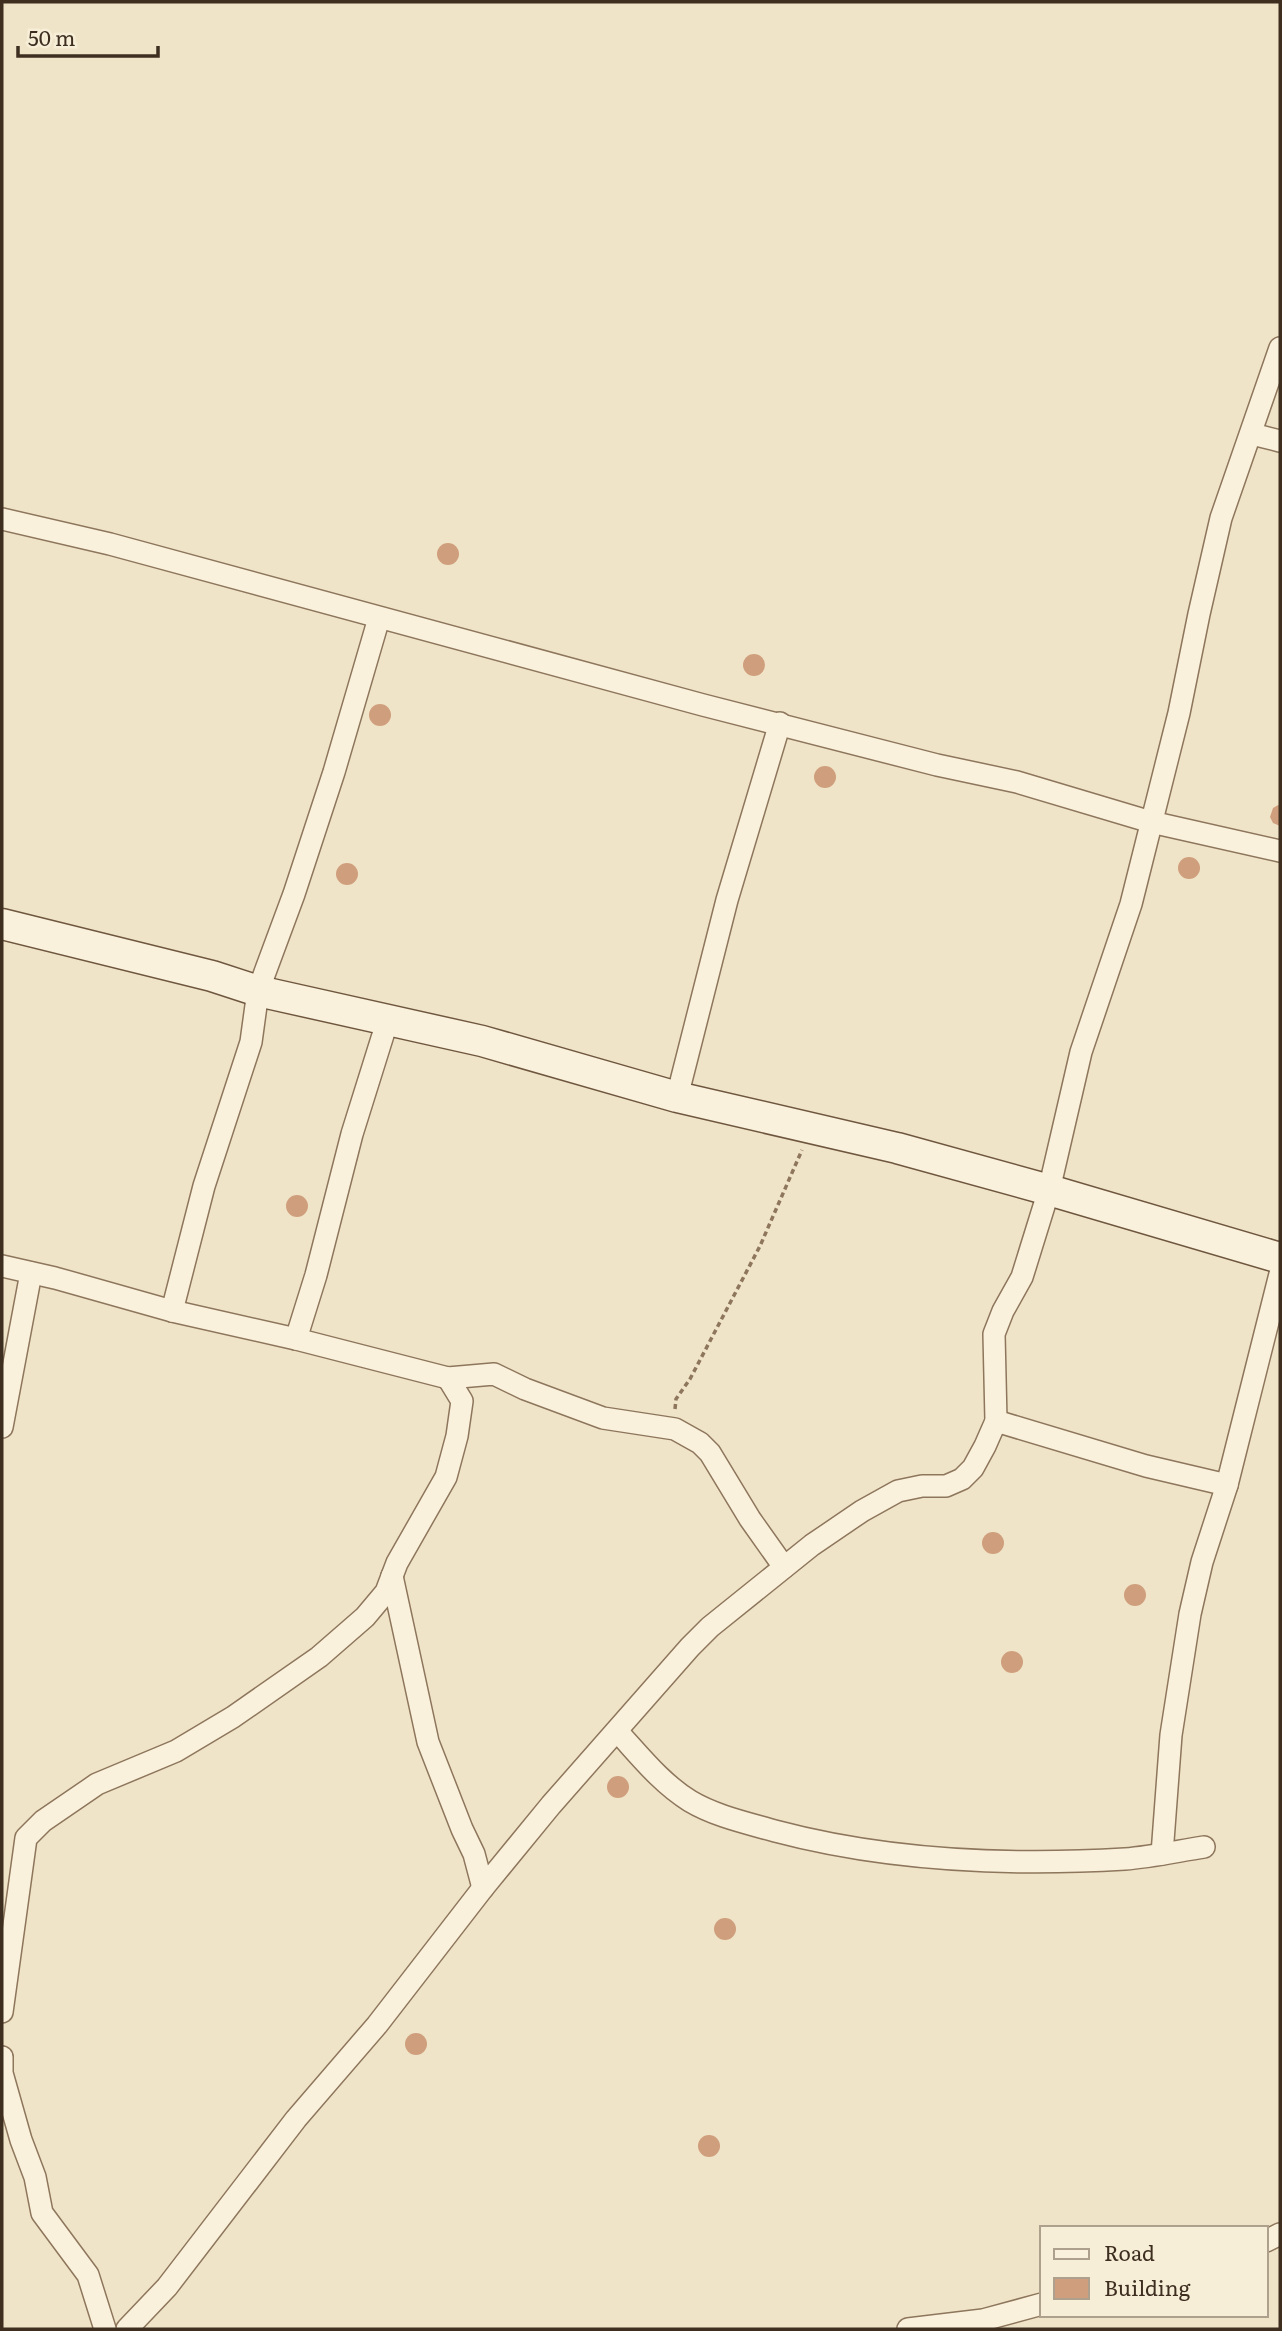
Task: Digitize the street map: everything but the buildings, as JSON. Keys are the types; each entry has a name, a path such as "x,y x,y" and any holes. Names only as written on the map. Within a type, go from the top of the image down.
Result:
{"street":[{"path":"127,2329 167,2287 296,2119 377,2025 551,1805 710,1627 812,1545 852,1518 898,1491 922,1486 946,1486 962,1479 973,1468 996,1421 994,1335 1003,1311 1022,1277 1049,1190 1081,1052 1131,904 1180,713 1221,518 1280,348"},
{"path":"1252,434 1280,441"},
{"path":"3,522 110,544 703,705 937,765 1017,782 1151,822 1280,851"},
{"path":"172,1311 204,1186 251,1042 258,991 310,845 379,618"},
{"path":"677,1097 727,900 780,723"},
{"path":"2,924 212,976 258,991 482,1041 677,1097 812,1128 1049,1190 1280,1258"},
{"path":"296,1339 316,1275 352,1134 387,1019"},
{"path":"2,1266 172,1311 296,1339 447,1378 494,1374 525,1389 603,1418 675,1429 700,1443 710,1453 784,1567"},
{"path":"2,1427 31,1273"},
{"path":"1162,1854 1171,1735 1190,1614 1202,1562 1227,1485 1280,1273"},
{"path":"2,2012 26,1838 43,1821 97,1784 176,1751 233,1717 320,1657 365,1616 386,1592 446,1477 457,1436 462,1401 447,1378"},
{"path":"996,1421 1146,1466 1227,1485"},
{"path":"392,1576 428,1742 461,1829 474,1854 483,1888"},
{"path":"617,1731 656,1774 693,1803 735,1820 820,1843 891,1854 982,1860 1127,1859 1204,1847"},
{"path":"2,2057 2,2073 21,2140 35,2176 42,2213 88,2275 105,2329"},
{"path":"908,2329 983,2320 1040,2305"}],"path":[{"path":"675,1429 676,1399 690,1379 760,1247 812,1128"}]}
